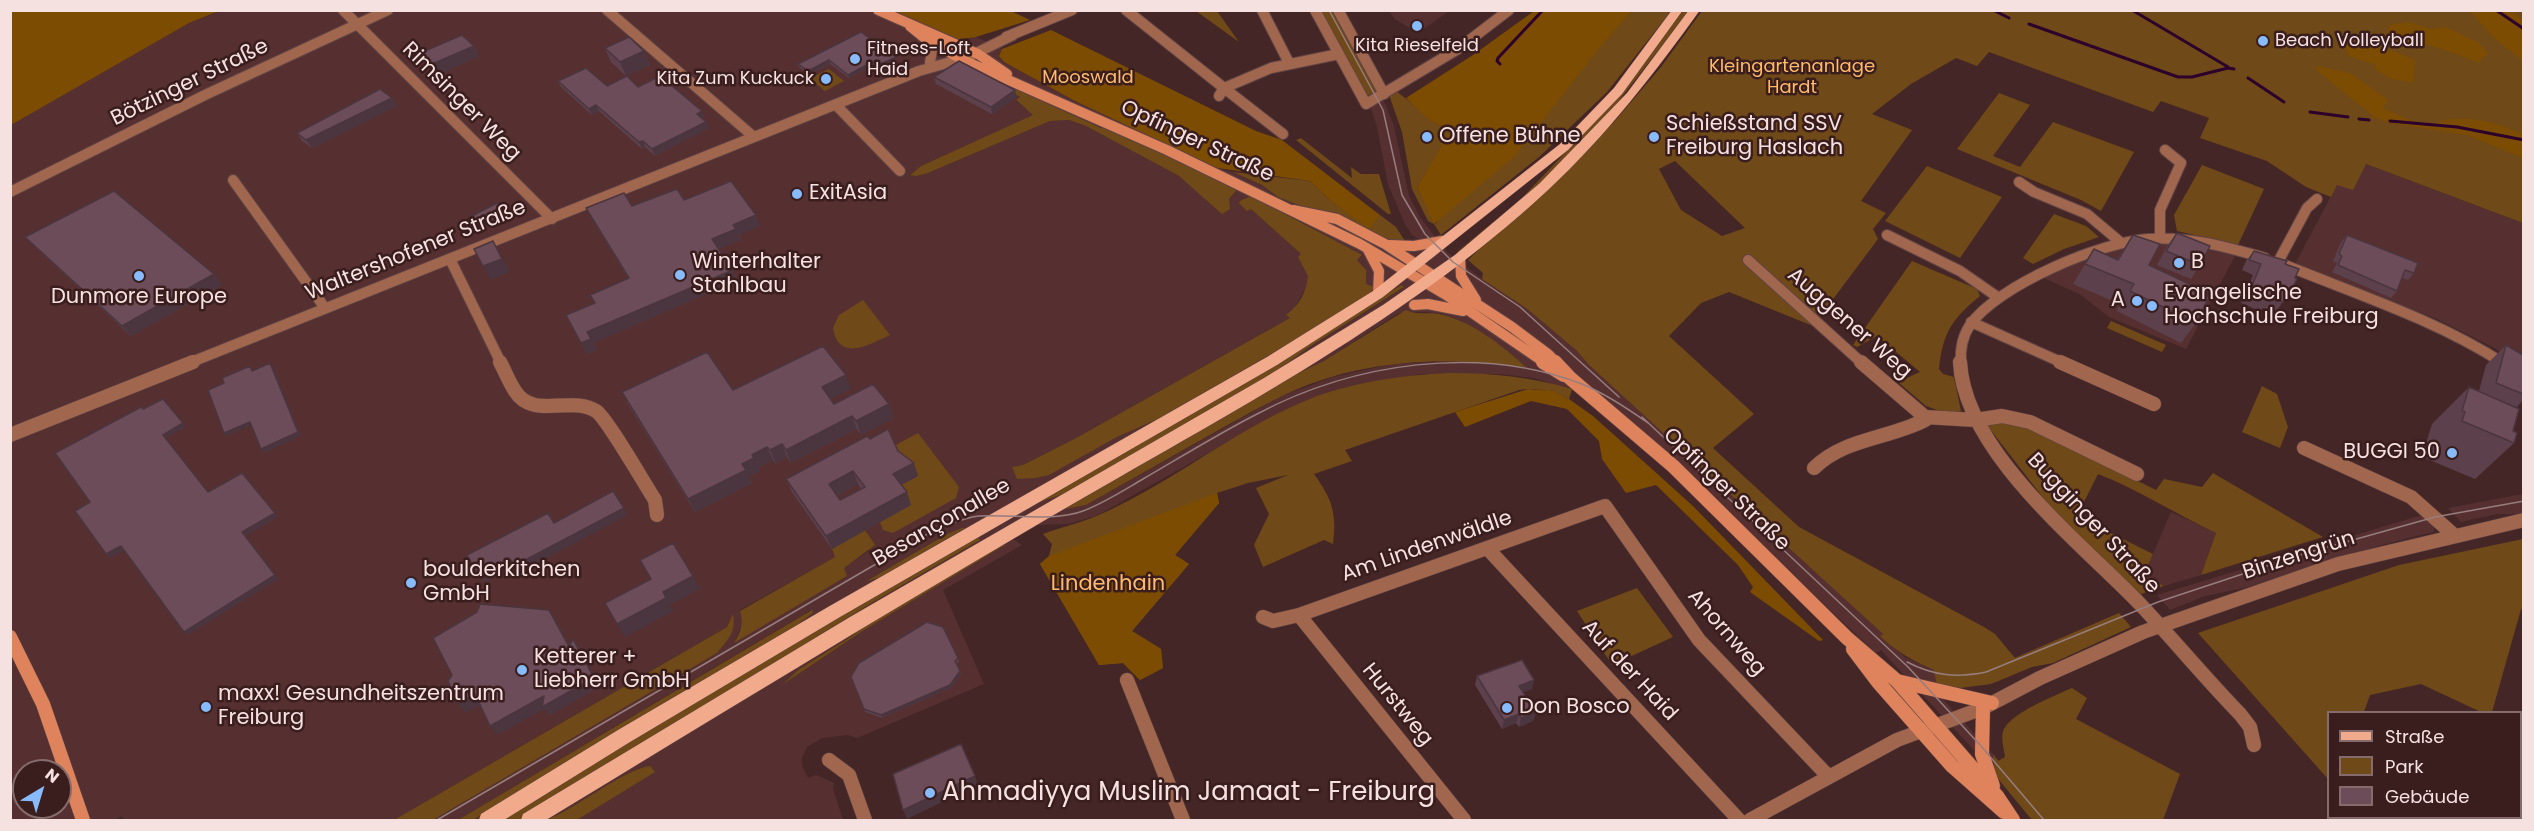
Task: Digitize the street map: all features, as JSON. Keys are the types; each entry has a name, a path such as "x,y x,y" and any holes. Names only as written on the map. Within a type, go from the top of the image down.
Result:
{"main road":[{"path":"1442,241 1462,230 1548,162 1571,140 1618,91 1678,10"},
{"name":"Besançonallee","path":"488,820 825,617 1272,361 1430,279 1460,258 1545,186 1585,146 1631,96 1695,10"},
{"name":"Besançonallee","path":"531,820 872,613 1269,382 1383,302 1414,268 1462,230"},
{"path":"1383,302 1414,305"}],"street":[{"name":"Rimsinger Weg","path":"343,10 552,219"},
{"name":"Bötzinger Straße","path":"10,192 207,94 388,10"},
{"path":"607,10 754,136"},
{"name":"Opfinger Straße","path":"878,10 967,53 1017,83 1414,268"},
{"name":"Waltershofener Straße","path":"10,435 754,136 919,71 935,68 1072,10"},
{"path":"1126,10 1221,92 1283,134"},
{"path":"1262,10 1289,63"},
{"path":"1315,10 1366,104 1458,49 1509,10"},
{"path":"1338,10 1384,94"},
{"name":"Opfinger Straße","path":"910,26 933,47 952,53 967,53"},
{"path":"930,62 933,47"},
{"name":"Waltershofener Straße","path":"919,71 930,62 952,53"},
{"path":"1221,92 1249,76 1289,63 1339,54"},
{"path":"836,105 900,171"},
{"path":"2160,238 2160,210 2181,163 2165,150"},
{"path":"234,180 325,308"},
{"path":"2019,182 2034,192 2087,214 2119,241"},
{"path":"2278,262 2307,208 2317,199"},
{"name":"Opfinger Straße","path":"1293,210 1337,219 1385,244 1414,268 1477,310 1547,366 1570,378 1666,459 1847,638 1897,681 1928,728 1986,800 2011,819"},
{"path":"1887,236 1960,271 1999,298"},
{"name":"Bugginger Straße","path":"2159,627 2136,600 2021,484 1976,420 1958,368 1960,346 1971,322 1999,298 2066,260 2119,241 2160,238 2229,247 2278,262 2411,315 2462,338 2523,377"},
{"path":"1385,244 1414,246 1442,241"},
{"path":"1367,247 1380,271 1383,302"},
{"path":"1460,258 1461,276 1477,310"},
{"path":"450,259 521,400 538,407 572,404 589,407 599,412 655,500 657,515"},
{"name":"Auggener Weg","path":"1748,260 1828,334 1925,417"},
{"path":"1414,305 1428,304 1477,310"},
{"path":"1971,322 2154,404"},
{"name":"Bugginger Straße","path":"1976,420 2002,416 2030,422 2137,474"},
{"path":"1814,468 1831,453 1865,439 1914,427 1925,420 1925,417 1976,420"},
{"path":"2304,448 2411,497 2455,536"},
{"name":"Am Lindenwäldle","path":"1263,617 1274,621 1299,615 1605,506"},
{"name":"Ahornweg","path":"1605,506 1699,640 1828,776"},
{"name":"Binzengrün","path":"1750,820 1897,740 1987,706 2040,678 2159,627 2338,564 2523,520"},
{"name":"Auf der Haid","path":"1488,549 1739,820"},
{"name":"Hurstweg","path":"1299,615 1464,820"},
{"path":"2159,627 2240,714 2250,728 2254,745"},
{"path":"10,637 23,659 51,725 83,820"},
{"name":"Opfinger Straße","path":"1847,638 1857,655 1997,796 2011,819"},
{"path":"1127,680 1183,820"},
{"path":"1897,681 1987,706 1982,754 1997,796"},
{"path":"829,760 849,775 865,820"}],"shaded area":[{"path":"221,11 889,11 958,38 976,37 1002,49 999,56 1004,62 1075,101 1217,168 1233,172 1262,185 1278,197 1394,243 1422,241 1412,235 1405,224 1388,184 1371,108 1384,101 1394,126 1409,196 1420,217 1447,252 1526,308 1576,350 1589,365 1883,634 1881,636 1906,658 1934,670 2009,660 2119,613 2129,624 1991,684 1960,688 1929,684 1993,754 2048,820 2032,820 1984,761 1881,650 1876,653 1737,523 1665,450 1620,411 1594,397 1534,378 1500,374 1422,374 1361,384 1307,400 1098,515 1069,524 1031,525 1011,538 1022,545 943,590 984,684 857,738 848,735 822,738 807,747 802,757 802,766 808,778 816,775 834,783 833,789 843,820 577,820 654,772 650,767 643,767 553,818 519,820 870,604 980,540 696,701 501,820 473,820 773,642 812,613 811,610 458,820 433,820 717,653 732,616 727,627 394,820 124,820 122,816 114,820 11,820 10,125 189,23","holes":["963,67 1101,128 1110,127 1237,191 1229,199 1228,207 1179,176 1086,126 1069,120 1050,121 928,173 917,176 911,174 921,166 1034,115 1016,101 1020,97","1251,209 1281,211 1362,256 1357,260 1363,266 1366,285 1374,287 1158,419 1117,437 1061,468 1035,478 1012,467 1023,465 1078,437 1290,318 1287,315 1294,309 1307,286 1309,276 1298,257 1302,255","1400,286 1403,288 1295,357 1285,358","1399,313 1441,314 1482,332 1525,367 1485,361 1444,361 1391,364 1333,377 1281,396 1086,505 1060,509 1322,362","964,528 881,577 865,582 947,534","1005,545 861,632 782,685 798,670 852,636 880,614","832,550 870,550 843,568 847,576 735,641 743,621 740,610 836,557"]},
{"name":"Kita Rieselfeld","path":"1389,11 1449,11 1418,33 1395,19"},
{"path":"2366,164 2523,223 2523,373 2495,348 2437,319 2295,264 2337,185"},
{"name":"Evangelische Hochschule Freiburg","path":"2140,243 2186,243 2237,252 2186,349 2109,317 2081,295 2042,277 2111,250"},
{"path":"2523,494 2522,514 2497,514 2461,522 2448,508"},
{"path":"2171,512 2216,533 2201,575 2164,586 2144,575"},
{"path":"2425,514 2436,525 2433,532 2385,544 2244,588 2205,596 2170,610 2157,595"}],"green space":[{"path":"11,10 219,11 189,23 11,125"},
{"name":"Mooswald","path":"889,11 1011,11 1030,20 976,37 954,40"},
{"path":"1196,11 1217,11 1239,42"},
{"path":"1319,11 1335,11 1380,90 1366,96"},
{"path":"1534,11 1632,11 1601,46 1514,157 1434,224 1417,187 1451,130 1432,121 1406,98 1473,55"},
{"path":"1632,11 1671,11 1607,92 1539,157 1441,235 1434,224 1428,221 1412,189 1402,132 1389,95 1396,91 1436,123 1452,130 1417,187 1435,224"},
{"path":"1683,11 1689,11 1614,107 1554,172 1458,253 1520,200 1603,113"},
{"name":"Kleingartenanlage Hardt","path":"1702,11 2523,11 2523,223 2366,164 2353,190 2337,185 2331,197 2306,187 2267,161 2200,138 2209,118 2161,101 2153,112 1989,52 1977,66 1956,58 1911,84 1872,114 1912,130 1861,201 1886,213 1873,229 1878,239 1813,326 1729,292 1701,303 1669,336 1754,414 1713,448 1799,527 1984,627 1995,634 2015,658 2119,613 2131,627 2053,663 2032,667 1991,684 1960,688 1937,686 1934,670 1906,656 1886,642 1880,636 1883,634 1589,365 1576,350 1526,308 1482,279 1483,273 1468,260 1614,122 1661,67","holes":["1675,161 1745,228 1722,236 1681,210 1659,169"]},
{"path":"2470,11 2512,11 2523,21 2523,61 2493,37"},
{"path":"2409,22 2430,29 2446,27 2479,43 2488,53 2478,63 2428,45 2414,47 2388,37 2389,25"},
{"name":"Mooswald","path":"1051,30 1256,131 1282,140 1380,215 1369,229 1332,202 1310,181 1217,168 1075,101 1004,62 999,56 1002,49"},
{"path":"2362,42 2415,60 2413,83 2389,78 2375,69 2376,65 2349,56 2343,43"},
{"path":"965,66 1101,128 1110,127 1237,190 1229,199 1230,209 1222,214 1179,176 1086,126 1069,120 1050,121 928,173 910,175 921,166 1033,115 1016,100 1020,97 962,67"},
{"path":"2318,66 2350,73 2388,100 2383,108 2417,122 2430,125 2445,120 2475,120 2523,134 2523,158 2467,135 2391,123 2376,118 2315,69"},
{"name":"Kita Zum Kuckuck","path":"829,69 844,81 825,91 806,76 812,77"},
{"path":"1999,93 2030,105 1993,156 2020,167 2053,122 2134,152 2101,211 2081,200 1957,149"},
{"path":"1301,138 1352,178 1351,167 1361,174 1379,174 1391,214 1388,214 1296,140"},
{"path":"2202,165 2264,189 2238,245 2177,231 2174,215"},
{"path":"1927,166 2002,197 1960,258 1885,221"},
{"path":"1233,172 1310,181 1332,202 1369,228 1380,215 1396,227 1407,244 1394,243 1278,197 1262,185"},
{"path":"1251,196 1362,255 1357,260 1366,270 1366,284 1374,287 1370,293 1323,324 1158,419 1117,437 1049,475 1017,479 1012,467 1023,465 1078,437 1290,318 1286,315 1299,302 1307,282 1308,276 1298,257 1301,254 1251,209 1247,211 1239,203"},
{"path":"2054,214 2086,226 2099,237 2064,249 2033,264 2023,258"},
{"path":"1912,261 1977,289 1980,296 1956,319 1943,345 1939,369 1943,374 1954,377 1961,411 1951,415 1926,406 1898,382 1920,372 1877,336 1857,347 1853,345"},
{"path":"1401,285 1404,287 1308,348 1268,377 1066,493 1037,503 1285,358"},
{"path":"863,300 890,335 866,346 849,348 836,339 833,328 839,315"},
{"path":"1406,310 1415,313 1438,314 1466,324 1497,343 1526,367 1472,362 1417,362 1336,375 1298,389 1263,406 1086,505 1059,510 1284,380 1322,362"},
{"path":"2111,321 2166,345 2162,352 2107,328"},
{"path":"1450,373 1512,376 1572,389 1569,399 1544,390 1519,390 1345,450 1352,461 1314,474 1332,507 1333,544 1324,540 1263,567 1254,545 1269,514 1256,488 1288,475 1248,483 1217,493 1219,503 1175,555 1189,564 1132,631 1161,649 1163,668 1140,680 1123,663 1099,665 1040,564 1049,556 1052,544 1043,534 1092,518 1126,502 1254,426 1307,400 1342,388 1377,380"},
{"path":"2262,386 2277,394 2288,427 2280,448 2242,432"},
{"path":"1528,389 1552,391 1569,399 1593,416 1693,506 1823,640 1819,641 1750,592 1753,587 1738,565 1656,485 1626,493 1602,459 1599,441 1567,409 1531,401 1465,427 1455,412"},
{"path":"1998,419 2019,422 2156,490 2164,479 2202,487 2213,473 2323,537 2201,575 2216,533 2098,474 2077,516 2153,554 2144,575 2164,586 2141,594 2055,513 1986,424"},
{"path":"918,433 959,487 956,498 893,533 883,530 880,522 897,487 918,476 894,446"},
{"name":"Lindenhain","path":"1217,493 1219,503 1175,555 1189,564 1132,631 1161,649 1163,668 1140,680 1123,663 1099,665 1040,564 1049,556"},
{"path":"965,528 881,577 865,582 947,534"},
{"path":"865,530 875,545 844,568 847,576 734,643 741,627 740,611 835,557 832,549"},
{"path":"976,535 980,540 870,604 519,820 501,820 696,701"},
{"path":"2523,539 2523,610 2521,609 2492,711 2479,711 2421,684 2370,695 2364,711 2327,711 2327,778 2198,633 2399,565"},
{"path":"1001,543 1005,545 861,632 782,685 798,670 852,636 880,614"},
{"path":"854,585 812,610 813,613 773,642 473,820 458,820"},
{"path":"1637,588 1673,637 1612,665 1577,611"},
{"path":"733,614 732,631 717,653 433,820 394,820 727,627"},
{"path":"2072,688 2087,698 2076,719 2180,774 2163,820 2032,820 1995,775 1993,754 1998,761 2005,757 2002,735 2009,723 2035,705"},
{"path":"650,766 655,772 577,820 546,820 627,774"},
{"path":"2523,781 2523,820 2399,820 2522,819"}],"building":[{"name":"Fitness-Loft Haid","path":"861,32 896,57 881,64 876,60 848,75 829,60 808,71 798,64"},
{"path":"462,35 474,46 432,64 420,53"},
{"path":"629,37 644,51 620,62 605,48"},
{"path":"959,61 1015,90 991,107 934,77"},
{"path":"586,68 607,86 627,76 638,87 660,76 702,111 697,114 706,122 652,149 643,141 639,142 596,105 589,109 558,81"},
{"path":"380,89 392,98 306,140 297,133"},
{"name":"Winterhalter Stahlbau","path":"731,181 756,215 733,225 736,229 712,239 733,270 587,332 591,339 581,343 566,315 595,303 590,295 629,278 586,208 624,193 632,206 677,189 684,200"},
{"name":"Dunmore Europe","path":"114,191 214,274 122,326 25,237"},
{"path":"499,202 506,209 477,224 470,217"},
{"path":"2177,233 2210,246 2200,265 2166,251"},
{"path":"2133,235 2160,244 2149,265 2202,290 2201,294 2209,297 2196,323 2130,291 2134,284 2085,264 2094,249 2118,260"},
{"path":"2347,235 2418,263 2414,273 2405,270 2397,291 2338,265 2342,256 2339,254"},
{"path":"493,241 502,259 483,266 474,249"},
{"path":"2254,251 2287,261 2285,264 2299,269 2295,278 2297,279 2283,302 2270,297 2268,301 2249,293 2261,264 2249,260"},
{"path":"2506,345 2523,355 2523,394 2496,383"},
{"path":"823,346 846,375 822,387 834,404 873,384 889,404 856,421 852,416 786,450 782,444 770,450 767,447 752,455 754,458 742,464 746,470 688,499 622,392 707,352 733,390"},
{"path":"270,363 298,432 261,449 250,422 224,433 208,390 224,383 222,378 250,366 252,371"},
{"path":"2469,387 2519,409 2513,431 2517,433 2514,443 2462,421 2465,412 2462,411"},
{"path":"163,399 183,423 163,435 208,492 242,473 275,513 242,532 275,575 184,632 121,546 106,554 75,511 90,502 55,453 141,407 143,409"},
{"path":"888,429 898,451 914,463 893,474 907,492 826,536 786,479 867,436 870,439","holes":["853,471 865,487 840,500 829,484"]},
{"path":"613,491 624,508 514,566 511,560 479,576 467,555 548,513 554,523"},
{"path":"673,543 693,576 663,592 666,598 617,624 605,603 651,579 640,560"},
{"name":"Ketterer + Liebherr GmbH","path":"480,604 549,610 569,647 573,639 594,678 542,707 544,696 490,726 475,694 458,704 448,681 452,675 433,638 477,612"},
{"path":"927,622 943,627 958,658 955,661 960,671 950,685 881,715 864,709 851,677 859,663"},
{"name":"Don Bosco","path":"1522,660 1534,680 1519,686 1536,712 1521,718 1519,714 1504,720 1477,676"},
{"name":"Ahmadiyya Muslim Jamaat - Freiburg","path":"961,744 975,776 903,810 893,774"}],"waterway":[{"path":"1500,64 1497,61 1498,58 1543,10"},
{"path":"1993,10 2009,18"},
{"path":"2132,10 2228,67"},
{"path":"2496,10 2524,29"},
{"path":"2029,24 2178,77 2192,77 2228,68 2234,69"},
{"path":"2248,78 2284,102"},
{"path":"2310,112 2348,117"},
{"path":"2359,119 2369,120"},
{"path":"2390,121 2457,127 2524,140"}],"tram line":[{"path":"1329,10 1383,110 1402,195 1425,234 1453,262 1520,307 1619,397"},
{"path":"437,820 936,529 979,516 1046,517 1083,511 1114,496 1257,414 1294,396 1334,382 1417,365 1459,362 1501,365 1542,372 1582,384 1616,402 1648,423"},
{"path":"1642,417 1908,667 1981,746 2044,820"},
{"path":"1907,662 1936,673 1965,675 1986,672 2158,602 2303,554 2435,517 2524,501"}],"place":[{"name":"Kita Rieselfeld","path":"1417,26"},
{"name":"Beach Volleyball","path":"2263,41"},
{"name":"Fitness-Loft Haid","path":"855,59"},
{"name":"Kita Zum Kuckuck","path":"826,79"},
{"name":"Offene Bühne","path":"1427,137"},
{"name":"Schießstand SSV Freiburg Haslach","path":"1654,137"},
{"name":"ExitAsia","path":"797,194"},
{"name":"B","path":"2179,263"},
{"name":"Winterhalter Stahlbau","path":"680,275"},
{"name":"Dunmore Europe","path":"139,276"},
{"name":"A","path":"2137,301"},
{"name":"Evangelische Hochschule Freiburg","path":"2152,306"},
{"name":"BUGGI 50","path":"2452,453"},
{"name":"boulderkitchen GmbH","path":"411,583"},
{"name":"Ketterer + Liebherr GmbH","path":"522,670"},
{"name":"maxx! Gesundheitszentrum Freiburg","path":"206,707"},
{"name":"Don Bosco","path":"1507,708"},
{"name":"Ahmadiyya Muslim Jamaat - Freiburg","path":"930,793"}]}
